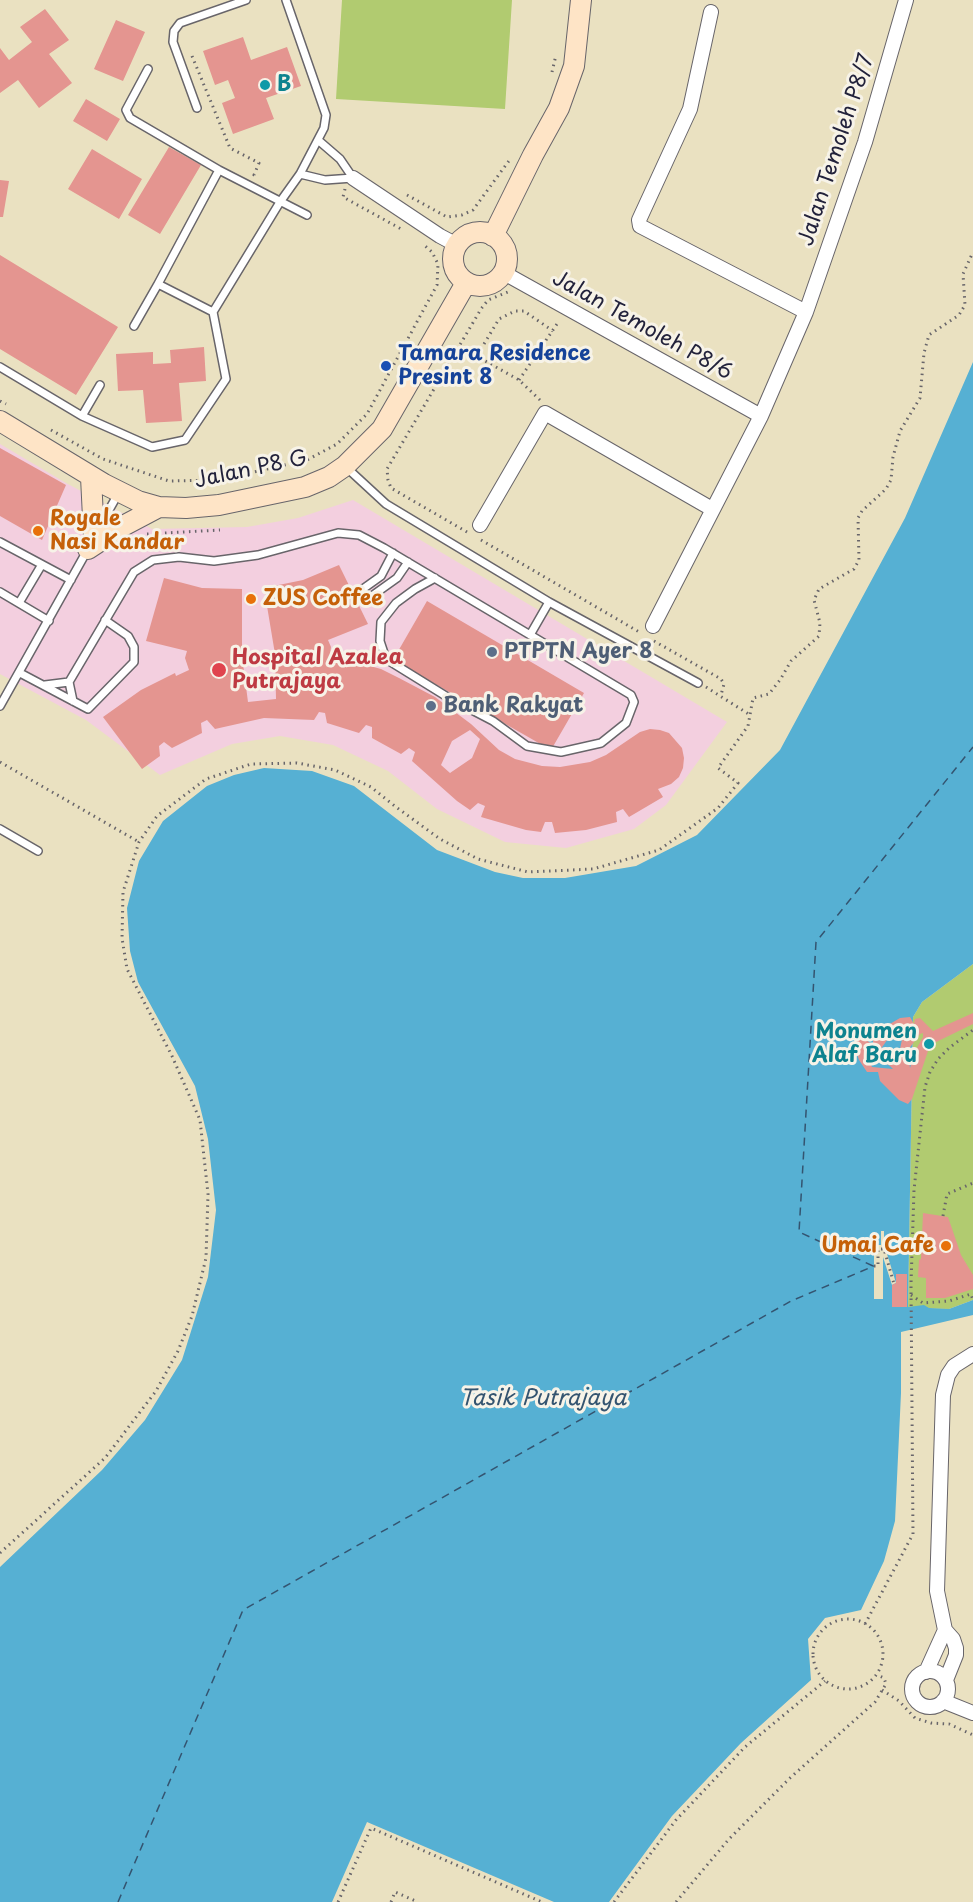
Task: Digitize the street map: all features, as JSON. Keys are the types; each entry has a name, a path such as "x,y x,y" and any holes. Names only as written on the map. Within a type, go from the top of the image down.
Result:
{"street":[{"path":"493,236 559,108 574,66 581,0"},
{"name":"Jalan Temoleh P8/7","path":"649,631 761,416 806,312 865,142 906,0"},
{"path":"711,12 690,109 639,220 640,226 806,312"},
{"path":"353,179 456,245"},
{"path":"477,232 493,236 506,252 507,263 504,273 497,281 487,286 466,283 458,276 453,266 456,245 477,232"},
{"name":"Jalan Temoleh P8/6","path":"504,273 761,416"},
{"name":"Jalan P8 G","path":"5,414 91,477 138,501 159,507 186,508 219,505 305,487 329,477 345,466 382,429 466,283"},
{"path":"480,525 545,413 712,509"},
{"path":"91,477 91,544 159,507"},
{"path":"946,1680 956,1648 953,1639 945,1630 938,1591 944,1386 954,1366 973,1354"},
{"path":"926,1672 945,1630"},
{"path":"926,1672 940,1675 946,1680 948,1687 944,1701 930,1707 917,1701 913,1695 914,1681 926,1672"},
{"path":"944,1701 973,1713"}],"lane":[{"path":"196,108 173,42 174,31 180,23 246,0"},
{"path":"0,367 82,416 152,447 185,440 226,379 213,312 280,202 300,174 324,128 326,115 286,0"},
{"path":"148,69 126,110 130,118 219,170 306,215"},
{"path":"318,140 340,159 353,179"},
{"path":"134,326 219,170"},
{"path":"300,174 325,180 353,179"},
{"path":"158,284 213,312"},
{"path":"82,416 100,385"},
{"path":"345,466 386,504 549,602 698,683"},
{"path":"0,706 120,492"},
{"path":"73,701 69,682 134,572 153,560 179,558 214,561 258,555 338,533 359,535 393,553 530,634 631,695 633,702 626,723 600,743 561,752 527,746 493,721 449,698 386,659 380,641 381,622 396,603 435,578"},
{"path":"0,542 40,566 71,580"},
{"path":"360,591 381,576 393,553"},
{"path":"369,598 397,578 408,562"},
{"path":"18,603 40,566"},
{"path":"0,592 49,621"},
{"path":"530,634 549,602"},
{"path":"20,673 88,709 134,662 134,647 128,636 105,621"},
{"path":"42,685 59,685 69,682"},
{"path":"0,829 38,851"}],"path":[{"path":"550,80 558,46"},
{"path":"191,54 230,148 259,163 254,175 262,180"},
{"path":"400,190 447,217 462,215 473,210 514,154"},
{"path":"353,179 343,197 405,231"},
{"path":"52,430 103,459 169,482 218,480 307,460 337,444 367,414 437,285 438,264 432,252 415,237"},
{"path":"0,1553 105,1458 156,1391 178,1352 188,1325 206,1258 208,1194 200,1120 172,1056 127,969 122,938 123,892 139,842 157,816 206,778 251,764 297,763 335,770 371,787 440,839 478,859 528,872 593,869 659,850 718,808 738,783 718,768 748,726 753,698 769,694 791,661 819,636 820,623 814,600 819,589 854,569 859,560 858,518 862,511 886,489 891,480 893,457 900,431 920,398 924,353 929,335 959,315 965,305 963,274 973,252"},
{"path":"513,291 488,300 481,309 387,469 391,488 649,631"},
{"path":"519,380 566,309"},
{"path":"545,413 537,396 519,380 480,358 478,354 499,319 515,311 524,311 553,331"},
{"path":"0,400 5,414"},
{"path":"123,526 137,539 152,533 220,530"},
{"path":"654,641 722,679 724,684 721,695"},
{"path":"698,683 721,695 750,715"},
{"path":"0,762 139,842"},
{"path":"866,1624 913,1534 911,1295 909,1284 914,1190 925,1087 938,1059 973,1030"},
{"path":"943,1216 947,1194 973,1183"},
{"path":"874,1266 878,1266 878,1249 884,1249 894,1284"},
{"path":"911,1295 923,1303 949,1301 971,1294 973,1300"},
{"path":"851,1619 866,1624 876,1634 883,1647 883,1661 877,1675 866,1685 852,1689 837,1688 825,1681 816,1669 812,1655 815,1640 824,1629 837,1621 851,1619"},
{"path":"676,1902 729,1839 790,1778 875,1702 885,1681 877,1675"},
{"path":"614,1902 676,1820 745,1747 825,1681"},
{"path":"882,1690 899,1701 920,1720 949,1724 973,1735"},
{"path":"338,1902 371,1828 542,1902"},
{"path":"391,1902 395,1892 418,1902"}],"shaded area":[{"path":"0,444 66,483 152,529 247,527 298,518 353,500 727,722 666,805 634,829 566,848 505,842 437,809 388,771 333,745 280,736 232,744 160,775 86,720 0,674"}],"green space":[{"path":"342,0 512,0 505,109 336,99"},
{"path":"973,964 973,1300 949,1309 908,1308 913,1017 922,1002"}],"water":[{"name":"Tasik Putrajaya","path":"973,362 973,964 922,1002 913,1017 908,1307 924,1305 929,1308 949,1309 973,1300 973,1315 901,1332 901,1393 895,1521 884,1561 861,1610 825,1618 808,1639 811,1680 741,1743 672,1816 609,1902 554,1902 367,1822 332,1902 0,1902 0,1567 102,1470 145,1420 182,1360 208,1277 216,1210 208,1139 195,1086 138,982 130,951 127,908 139,861 163,821 207,786 234,775 264,768 312,771 354,786 437,850 495,872 523,878 565,878 636,866 697,835 780,750 905,518"}],"pier":[{"path":"881,1231 884,1231 884,1245 887,1245 887,1254 896,1283 892,1285 883,1257 883,1299 874,1299 874,1245 881,1245"}],"building":[{"path":"45,9 69,40 49,54 72,83 39,108 18,80 0,93 0,48 9,60 32,42 20,27"},
{"path":"116,20 145,32 123,81 94,69"},
{"name":"B","path":"243,37 251,60 287,47 301,86 266,98 274,119 233,134 222,103 235,98 228,80 215,85 203,51"},
{"path":"86,99 120,119 107,141 73,121"},
{"path":"169,147 201,165 160,234 128,215"},
{"path":"92,149 142,179 119,219 68,189"},
{"path":"0,180 9,181 3,217 0,217"},
{"path":"0,255 118,327 76,395 0,349"},
{"path":"204,347 206,381 179,383 182,421 146,423 143,390 118,391 116,354 153,352 153,364 171,363 170,350"},
{"path":"0,448 66,485 42,540 0,516"},
{"path":"339,565 368,624 328,640 331,647 330,655 381,669 435,697 471,724 499,750 515,759 542,766 560,767 590,762 606,755 640,732 650,729 660,730 669,733 682,748 683,768 679,777 671,784 658,789 663,797 629,817 623,809 616,812 617,822 586,830 555,833 552,822 545,822 541,832 526,830 481,817 485,806 478,803 470,810 457,801 412,761 415,752 409,748 401,754 372,738 372,727 366,725 359,733 327,723 325,713 319,712 314,720 264,718 215,729 207,720 201,723 202,733 172,748 164,742 159,746 160,756 142,769 103,717 141,690 175,673 176,676 189,670 185,658 187,651 146,641 164,578 202,588 242,589 242,656 248,702 276,699 275,654 264,588 303,580","holes":["470,730 480,739 472,758 450,773 441,765 452,741"]},
{"path":"427,601 584,693 551,750 393,660"},
{"path":"973,1013 973,1024 930,1045 912,1099 908,1104 899,1100 880,1081 878,1072 867,1072 855,1048 856,1038 862,1037 873,1045 876,1032 900,1018 910,1017 914,1024 915,1019 920,1018 933,1031","holes":["901,1027 904,1030 897,1063 880,1050 890,1036","923,1033 923,1037 914,1053 910,1068 908,1050","872,1054 893,1069 872,1067 869,1060"]},
{"path":"923,1213 948,1217 961,1255 973,1275 973,1289 945,1298 926,1298 926,1278 918,1277"},
{"path":"896,1274 907,1274 907,1307 892,1307 892,1285 896,1283"}],"ferry route":[{"path":"873,1266 799,1232 816,942 973,747"},
{"path":"118,1902 243,1610 791,1301 874,1266"}],"place":[{"name":"B","path":"265,85"},
{"name":"Tamara Residence Presint 8","path":"386,366"},
{"name":"Royale Nasi Kandar","path":"38,531"},
{"name":"ZUS Coffee","path":"251,599"},
{"name":"PTPTN Ayer 8","path":"492,652"},
{"name":"Hospital Azalea Putrajaya","path":"219,670"},
{"name":"Bank Rakyat","path":"431,706"},
{"name":"Monumen Alaf Baru","path":"929,1044"},
{"name":"Umai Cafe","path":"946,1246"}]}
